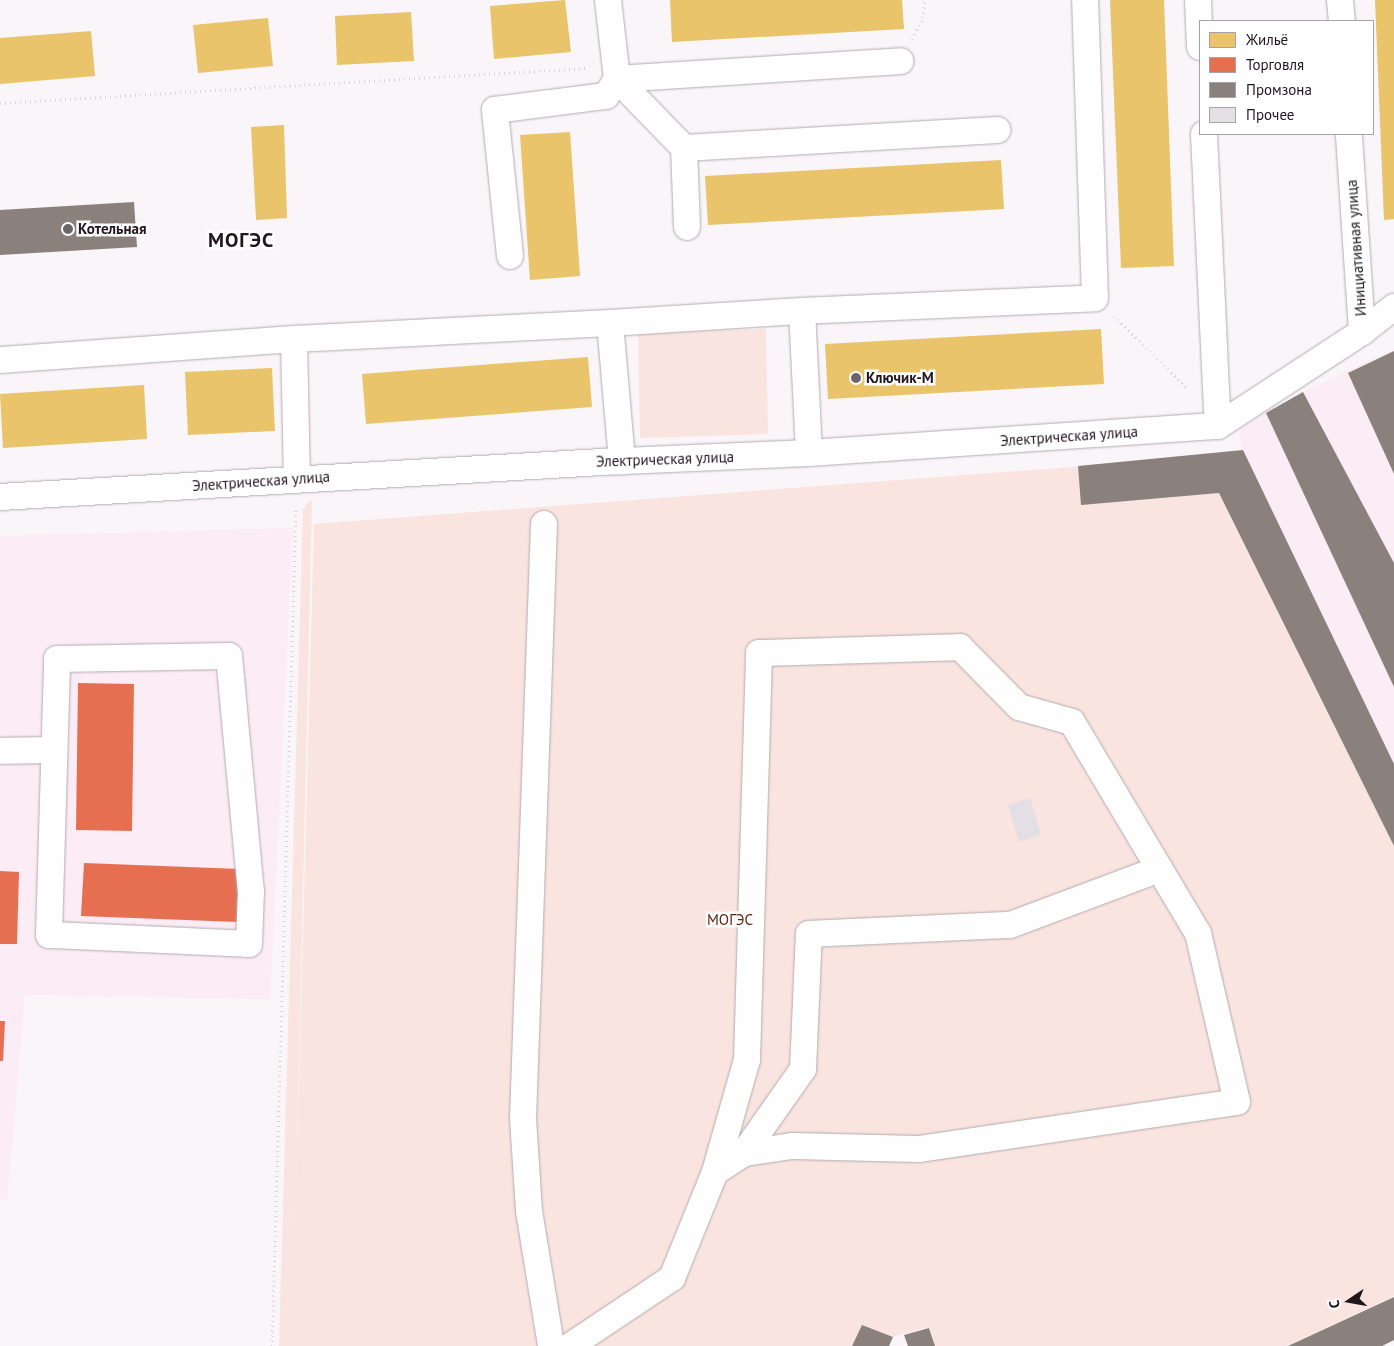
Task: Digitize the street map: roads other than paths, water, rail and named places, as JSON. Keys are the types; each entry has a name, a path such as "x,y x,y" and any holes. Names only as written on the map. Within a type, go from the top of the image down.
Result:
{"street":[{"path":"510,256 496,110 606,96 616,73 608,0"},
{"path":"0,360 294,338 610,323 802,311 1095,298 1084,0"},
{"path":"1198,0 1199,24"},
{"path":"1340,0 1342,20"},
{"path":"616,73 900,61"},
{"path":"616,73 684,148 687,227"},
{"path":"684,148 997,130"},
{"path":"1204,135 1218,426"},
{"name":"Инициативная улица","path":"1218,426 1311,363 1362,332 1349,135"},
{"path":"1362,332 1394,307"},
{"path":"802,311 809,453"},
{"path":"610,323 622,461"},
{"path":"294,338 297,478"},
{"name":"Электрическая улица","path":"0,498 297,478 809,453 1218,426"},
{"path":"544,524 523,1118 529,1210 551,1346"},
{"path":"570,1346 672,1278 715,1172 747,1060 759,654 960,647 1019,707 1072,722 1198,932 1238,1102 918,1149 792,1146 744,1153"},
{"path":"229,656 251,891 249,944 49,935 52,750 57,659 229,656"},
{"path":"0,751 52,750"},
{"path":"715,1172 744,1153 803,1069 809,934 1010,925 1160,869"}],"place":[{"name":"Котельная","path":"68,229"},
{"name":"Ключик-М","path":"856,378"}],"district":[{"name":"МОГЭС","path":"241,240"}]}
